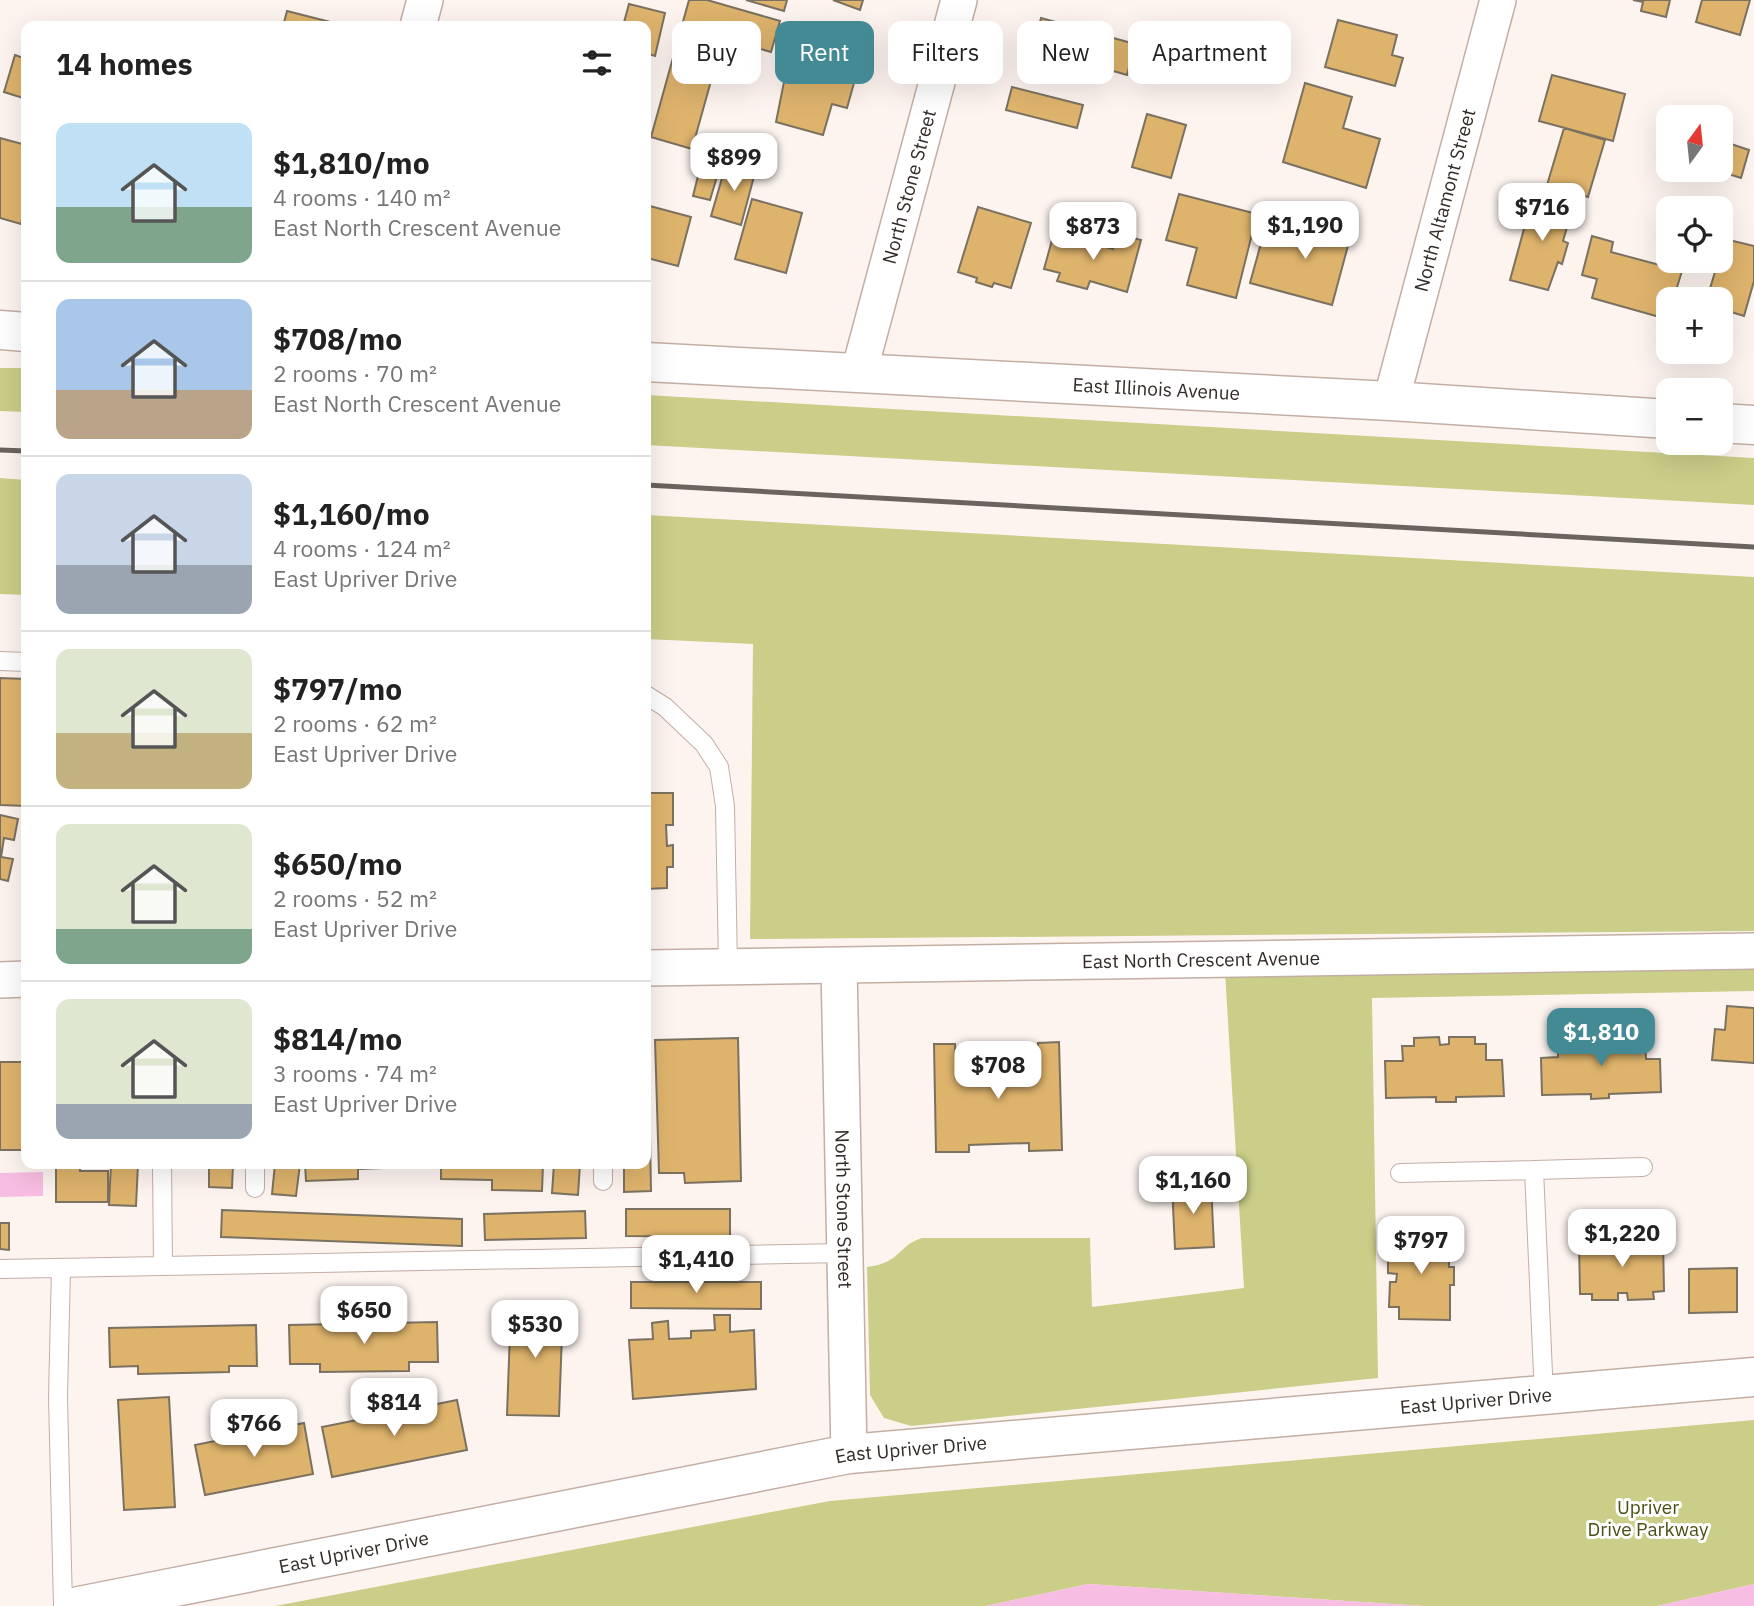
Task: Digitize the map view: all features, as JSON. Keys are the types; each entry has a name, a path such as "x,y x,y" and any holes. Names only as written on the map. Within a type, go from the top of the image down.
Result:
{"street":[{"path":"419,21 425,0"},
{"name":"North Stone Street","path":"859,372 960,0"},
{"name":"North Altamont Street","path":"1391,401 1498,0"},
{"path":"0,330 21,332"},
{"name":"East Illinois Avenue","path":"651,362 1391,401 1656,418"},
{"path":"1733,424 1754,425"},
{"name":"East North Crescent Avenue","path":"651,968 1754,951"},
{"name":"North Stone Street","path":"839,966 849,1454"},
{"path":"0,980 21,979"},
{"name":"East Upriver Drive","path":"79,1606 849,1454 1754,1377"}],"lane":[{"path":"0,661 21,662"},
{"path":"651,698 665,707 704,744 719,767 724,806 727,967"},
{"path":"1400,1174 1643,1167"},
{"path":"162,1169 163,1266"},
{"path":"255,1169 255,1188"},
{"path":"1534,1170 1544,1396"},
{"path":"0,1269 845,1253"},
{"path":"61,1268 58,1397 63,1606"}],"green space":[{"path":"0,368 21,368 21,412 0,411"},
{"path":"651,395 1656,452 1656,455 1754,458 1754,505 651,445"},
{"path":"0,478 21,480 21,595 0,594"},
{"path":"651,515 1754,577 1754,931 750,939 753,644 651,639"},
{"path":"1754,964 1754,991 1372,998 1378,1378 911,1426 884,1418 870,1395 867,1267 886,1262 922,1238 1090,1238 1092,1307 1244,1288 1225,972"},
{"name":"Upriver Drive Parkway","path":"1754,1420 1754,1584 1657,1606 1424,1606 1088,1584 986,1606 275,1606 830,1501"}],"shaded area":[{"path":"43,1172 43,1196 0,1197 0,1173"},
{"path":"1088,1584 1424,1606 986,1606"},
{"path":"1754,1584 1754,1606 1657,1606"}],"building":[{"path":"689,0 707,0 780,21 775,21 775,38 771,52 761,49 761,21 683,21"},
{"path":"746,0 787,0 784,11"},
{"path":"833,0 863,0 860,10"},
{"path":"1633,0 1670,0 1666,17 1641,11 1643,2"},
{"path":"1702,0 1750,0 1740,35 1696,22"},
{"path":"629,4 665,13 655,56 651,55 651,21 624,21"},
{"path":"287,11 326,21 284,21"},
{"path":"1338,20 1397,35 1392,55 1403,58 1395,86 1325,67"},
{"path":"1114,38 1128,42 1127,75 1114,71"},
{"path":"15,55 21,57 21,97 4,92"},
{"path":"672,61 672,84 710,84 692,149 651,137"},
{"path":"1552,75 1625,94 1613,141 1539,121"},
{"path":"1305,83 1352,97 1343,128 1380,139 1366,188 1283,162"},
{"path":"784,84 854,84 847,108 832,104 823,135 776,122"},
{"path":"1012,87 1083,105 1077,128 1006,110"},
{"path":"1147,114 1186,125 1171,178 1132,167"},
{"path":"1564,128 1605,140 1588,197 1547,185"},
{"path":"0,138 21,144 21,224 0,218"},
{"path":"1733,145 1749,150 1741,178 1733,175"},
{"path":"727,161 756,169 741,225 711,216"},
{"path":"700,168 718,173 710,200 693,196"},
{"path":"1179,194 1257,214 1236,298 1187,285 1197,248 1166,240"},
{"path":"1533,196 1573,207 1563,241 1568,243 1562,264 1558,262 1548,290 1510,280"},
{"path":"752,199 802,213 786,273 735,259"},
{"path":"651,206 691,217 678,266 651,259"},
{"path":"978,207 1031,223 1011,288 994,283 992,287 976,282 977,278 958,272"},
{"path":"1307,215 1353,227 1332,305 1250,283 1263,236 1299,246"},
{"path":"1054,233 1113,249 1117,234 1141,240 1127,292 1090,281 1087,289 1057,281 1060,273 1044,269"},
{"path":"1592,236 1613,242 1611,252 1656,264 1656,273 1681,273 1677,287 1656,287 1656,316 1592,298 1597,279 1582,275"},
{"path":"1733,241 1754,246 1754,281 1744,316 1733,313 1733,287 1710,287 1715,273 1733,273"},
{"path":"0,678 21,679 21,806 0,805"},
{"path":"651,793 673,793 673,825 666,825 667,846 673,845 673,867 667,867 667,888 651,889"},
{"path":"0,815 18,819 14,840 4,838 1,857 13,859 8,881 0,879"},
{"path":"1727,1006 1754,1008 1754,1063 1712,1060 1715,1029 1725,1030"},
{"path":"1632,1034 1632,1042 1645,1041 1646,1059 1660,1059 1661,1092 1609,1094 1609,1098 1591,1099 1591,1094 1542,1095 1541,1058 1558,1057 1558,1043 1568,1043 1568,1036 1595,1035 1595,1042 1604,1041 1604,1035"},
{"path":"1439,1037 1440,1045 1449,1044 1449,1037 1475,1037 1475,1044 1486,1044 1486,1060 1502,1060 1504,1096 1456,1097 1456,1102 1436,1102 1436,1097 1386,1098 1385,1061 1403,1061 1402,1046 1414,1046 1414,1038"},
{"path":"738,1038 741,1181 685,1183 684,1173 659,1173 655,1040"},
{"path":"1059,1042 1062,1150 1029,1151 1029,1143 969,1145 969,1152 936,1152 934,1044 955,1044 956,1062 1038,1060 1038,1043"},
{"path":"0,1062 21,1062 21,1150 0,1150"},
{"path":"56,1169 108,1171 108,1202 56,1202"},
{"path":"111,1169 138,1169 136,1206 109,1205"},
{"path":"209,1169 233,1169 232,1188 209,1187"},
{"path":"274,1169 299,1169 296,1196 272,1194"},
{"path":"305,1169 358,1169 358,1179 306,1181"},
{"path":"441,1169 543,1169 542,1191 492,1190 492,1180 441,1179"},
{"path":"554,1169 580,1169 578,1195 552,1193"},
{"path":"624,1169 651,1169 651,1191 624,1192"},
{"path":"1211,1183 1214,1247 1175,1249 1172,1185"},
{"path":"626,1209 730,1209 730,1237 626,1236"},
{"path":"222,1210 462,1219 462,1246 221,1237"},
{"path":"585,1211 586,1238 485,1240 484,1214"},
{"path":"0,1223 9,1223 9,1250 0,1249"},
{"path":"1449,1233 1449,1267 1454,1267 1454,1285 1450,1285 1450,1320 1399,1319 1399,1307 1389,1307 1390,1282 1396,1282 1397,1274 1388,1273 1388,1247 1397,1247 1397,1234"},
{"path":"1663,1239 1664,1291 1653,1292 1654,1299 1628,1300 1627,1293 1618,1293 1618,1300 1592,1300 1592,1294 1580,1294 1579,1241"},
{"path":"1737,1268 1737,1312 1689,1313 1689,1269"},
{"path":"631,1282 761,1282 761,1309 631,1308"},
{"path":"511,1304 563,1306 559,1416 507,1415"},
{"path":"714,1315 730,1315 730,1332 754,1330 756,1389 633,1399 629,1340 653,1339 652,1323 668,1321 669,1339 691,1338 691,1331 715,1330"},
{"path":"437,1322 438,1362 409,1362 409,1371 320,1372 320,1364 290,1364 289,1325"},
{"path":"256,1325 257,1366 229,1366 229,1372 138,1374 138,1366 110,1367 109,1328"},
{"path":"169,1397 175,1507 124,1510 118,1400"},
{"path":"457,1400 467,1450 332,1477 322,1427"},
{"path":"304,1423 313,1474 205,1495 195,1445"}],"railway":[{"path":"0,450 21,451"},
{"path":"651,485 1754,547"}]}
